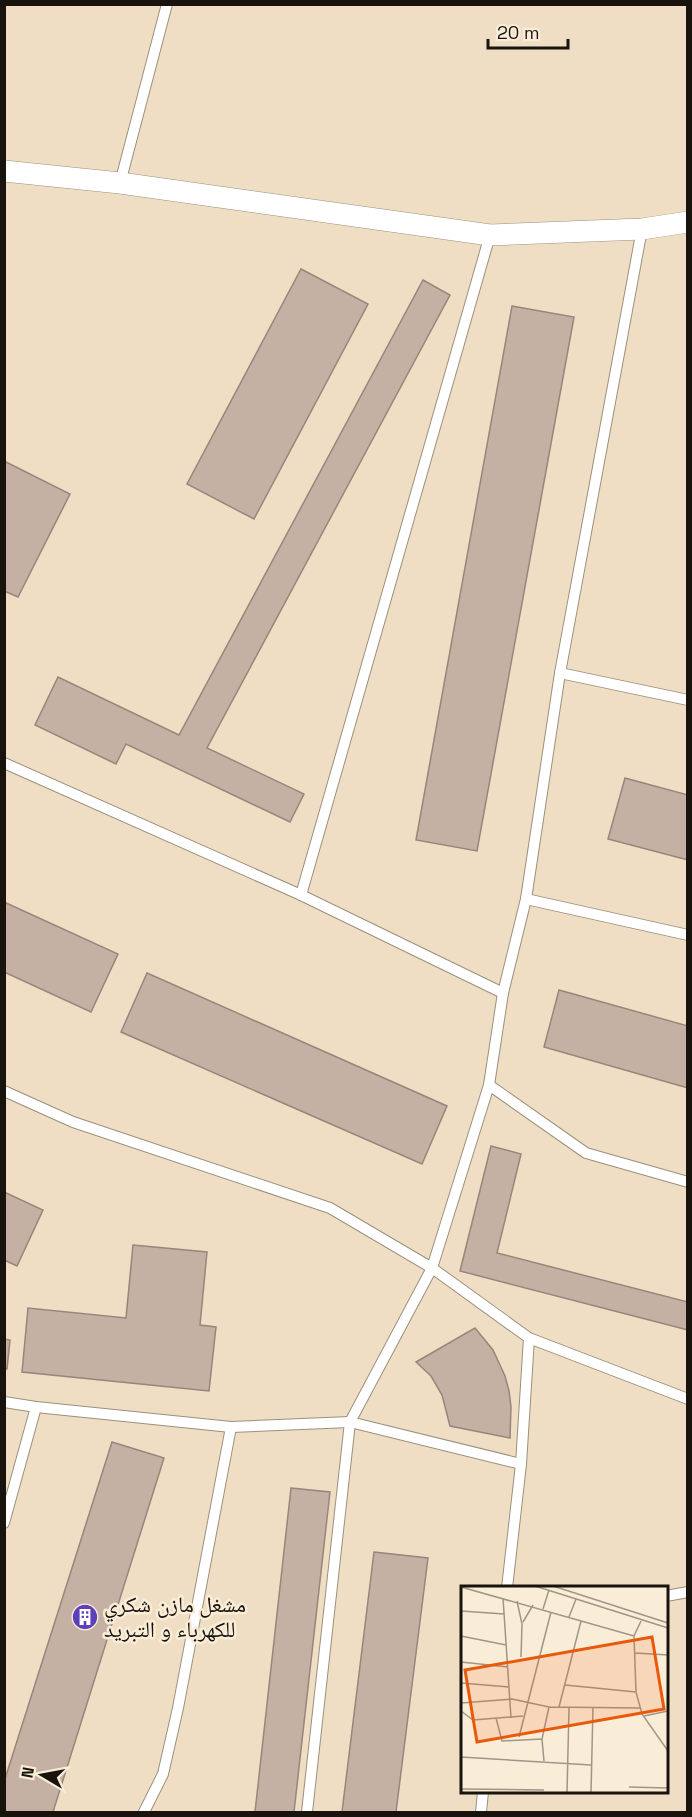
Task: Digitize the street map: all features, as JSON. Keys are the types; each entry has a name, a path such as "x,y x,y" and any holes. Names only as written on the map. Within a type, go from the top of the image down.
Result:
{"street":[{"path":"4,171 120,183 490,235 642,229 687,222"}],"lane":[{"path":"120,183 166,4"},
{"path":"307,1812 350,1422 432,1268 489,1085 503,993 525,899 560,673 642,229"},
{"path":"301,895 490,235"},
{"path":"560,673 687,700"},
{"path":"4,764 301,895 503,993"},
{"path":"525,899 687,935"},
{"path":"489,1085 586,1153 687,1182"},
{"path":"4,1091 73,1122 330,1208 432,1268 529,1338 687,1399"},
{"path":"507,1586 521,1464 529,1338"},
{"path":"4,1402 231,1426 350,1422 521,1464"},
{"path":"4,1523 36,1407"},
{"path":"144,1812 166,1763 231,1426"},
{"path":"668,1596 687,1592"},
{"path":"481,1812 483,1793"}],"shaded area":[{"path":"5,5 687,5 687,1812 5,1812"}],"building":[{"path":"301,269 368,304 254,519 187,484"},
{"path":"423,280 450,295 207,748 304,794 290,822 126,744 116,764 35,725 58,677 179,735"},
{"path":"512,306 574,317 477,851 416,840"},
{"path":"4,461 70,494 18,597 4,591"},
{"path":"625,778 688,795 688,860 608,839"},
{"path":"4,902 118,954 91,1012 4,972"},
{"path":"147,973 447,1106 422,1164 121,1032"},
{"path":"559,990 688,1026 688,1088 544,1047"},
{"path":"491,1146 521,1154 497,1253 688,1302 688,1330 460,1271"},
{"path":"4,1192 43,1210 17,1266 4,1260"},
{"path":"133,1245 207,1252 200,1325 216,1327 209,1391 22,1372 28,1308 126,1318"},
{"path":"475,1328 493,1350 505,1376 511,1407 510,1438 450,1426 442,1395 431,1376 416,1362"},
{"path":"4,1339 10,1340 7,1369 4,1369"},
{"name":"مشغل مازن شكري للكهرباء و التبريد","path":"112,1442 164,1458 53,1812 4,1812 4,1782"},
{"path":"291,1488 330,1492 294,1812 255,1812"},
{"path":"374,1552 428,1558 396,1812 342,1812"}],"place":[{"name":"مشغل مازن شكري للكهرباء و التبريد","path":"85,1617"}]}
